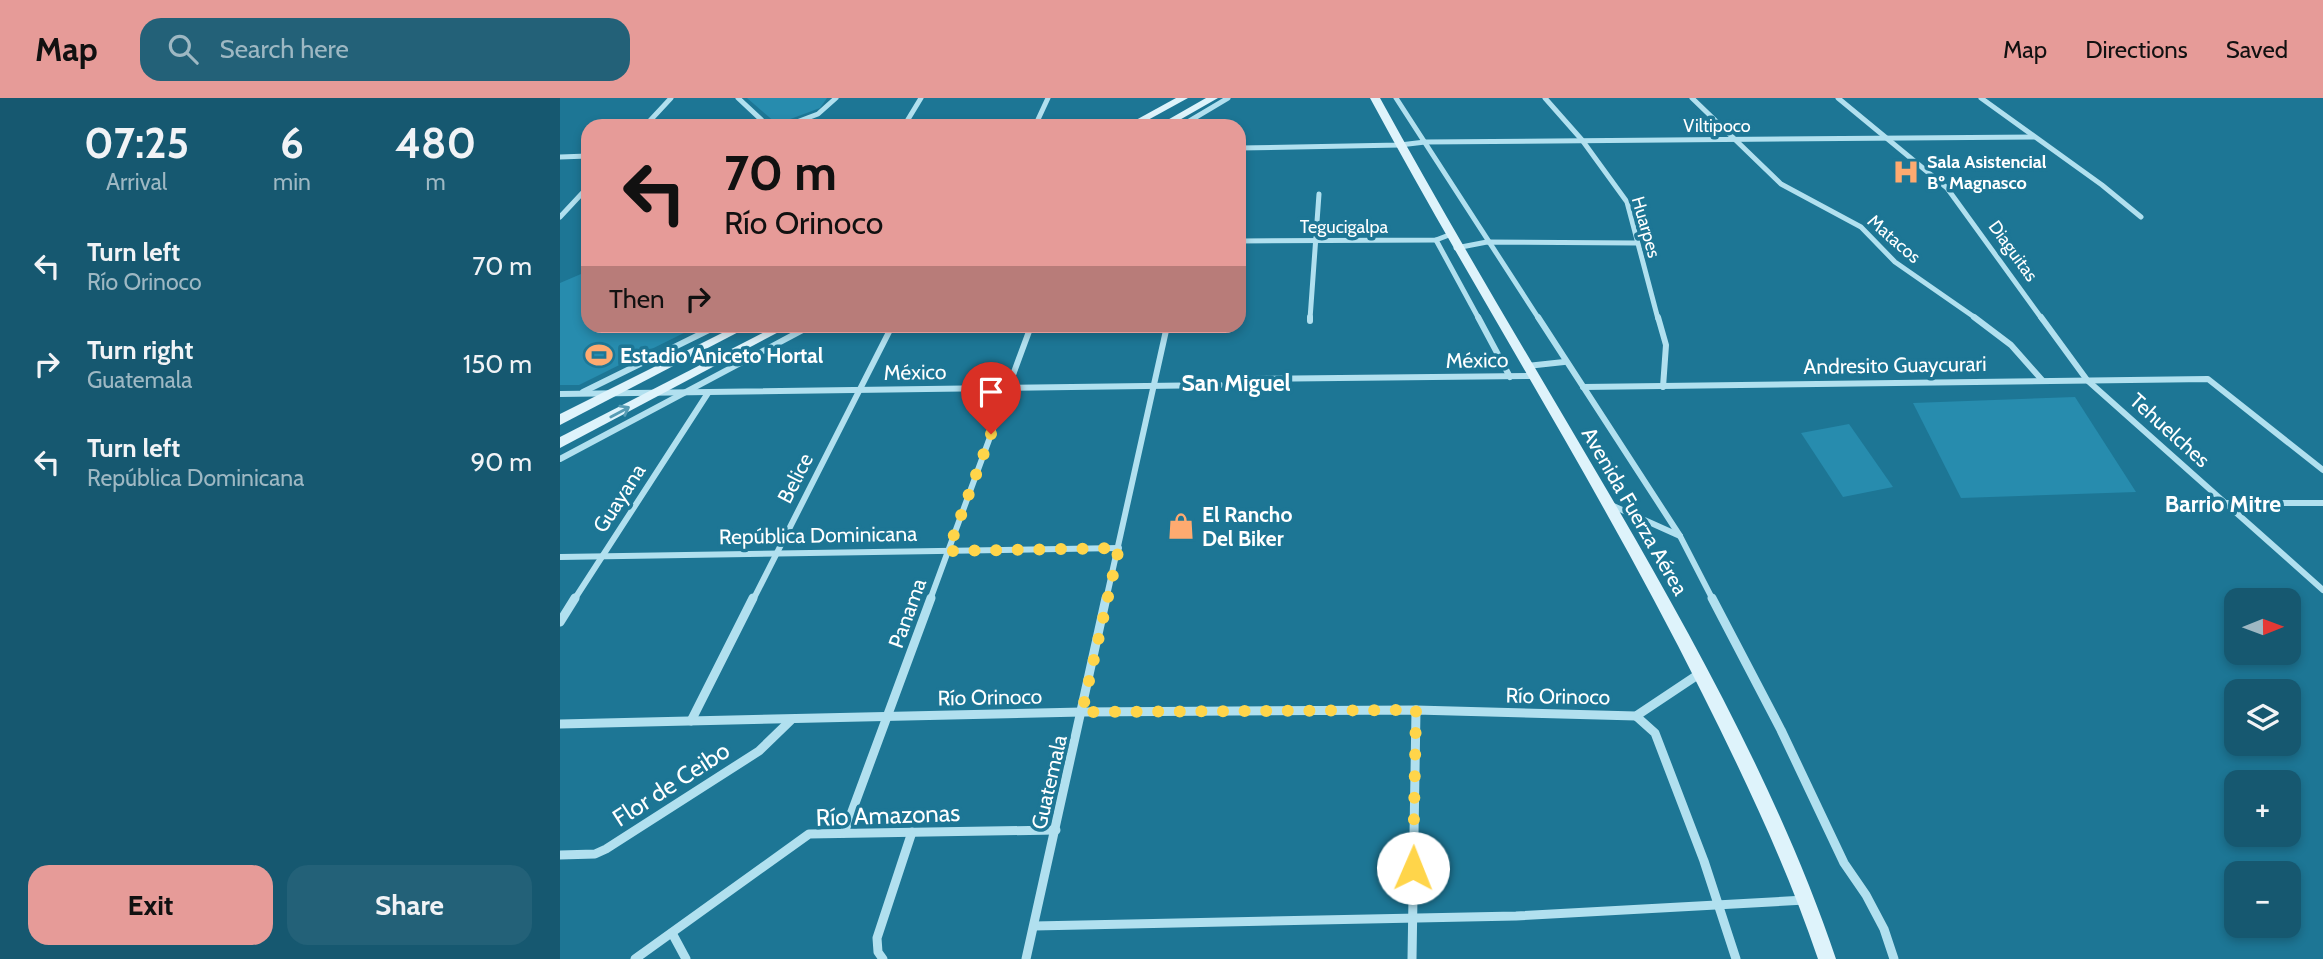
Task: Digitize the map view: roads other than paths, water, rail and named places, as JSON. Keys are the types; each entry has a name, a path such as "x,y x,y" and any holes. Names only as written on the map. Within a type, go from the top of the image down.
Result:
{"main road":[{"path":"1143,119 1183,98"},
{"path":"1175,119 1213,98"},
{"name":"Avenida Fuerza Aérea","path":"1375,98 1447,241 1529,371 1702,672 1751,774 1827,959"},
{"path":"560,420 730,333"},
{"path":"560,443 771,333"}],"street":[{"path":"652,119 671,98"},
{"path":"738,98 760,119"},
{"path":"805,119 818,114 836,98"},
{"path":"908,119 921,98"},
{"path":"1038,119 1048,98"},
{"path":"1193,119 1228,98"},
{"path":"1396,98 1564,362 1680,536 1781,730 1844,863 1866,895 1884,929 1894,959"},
{"name":"Huarpes","path":"1545,98 1582,140 1623,195 1666,345 1663,387"},
{"name":"Matacos","path":"1692,98 1793,194 1861,227 1896,262 1961,307 2029,362 2042,380"},
{"name":"Diaguitas","path":"1838,98 1954,196 2087,380"},
{"path":"1981,98 2102,185 2141,217"},
{"name":"Viltipoco","path":"1246,148 1582,140 2034,138"},
{"path":"560,156 581,156"},
{"path":"560,217 581,194"},
{"path":"1310,321 1319,194"},
{"name":"Tegucigalpa","path":"1246,241 1636,243"},
{"path":"1447,241 1510,377"},
{"path":"580,394 703,333"},
{"path":"560,459 797,333"},
{"name":"Belice","path":"691,721 888,333"},
{"name":"Panama","path":"844,833 1028,333"},
{"name":"Guatemala","path":"1027,959 1165,333"},
{"name":"México","path":"1254,379 1510,377 1564,362"},
{"name":"Andresito Guaycurari","path":"1583,387 2208,379 2323,470"},
{"name":"Tehuelches","path":"2087,380 2323,590"},
{"name":"México","path":"560,394 1220,385"},
{"name":"Guayana","path":"560,622 708,393"},
{"path":"1607,503 1680,536"},
{"path":"2225,503 2323,503"},
{"name":"República Dominicana","path":"560,557 1119,548"},
{"name":"Río Orinoco","path":"560,724 1082,712 1416,710 1636,716 1702,672"},
{"path":"1412,959 1416,710"},
{"path":"1636,716 1655,733 1704,861 1736,959"},
{"name":"Flor de Ceibo","path":"560,855 595,854 606,849 759,751 791,720"},
{"name":"Río Amazonas","path":"635,959 809,834 1056,830"},
{"path":"883,959 878,952 877,938 912,832"},
{"path":"1034,926 1412,920 1805,900"},
{"path":"672,933 686,959"}],"place":[{"name":"Sala Asistencial Bº Magnasco","path":"1906,172"},
{"name":"Estadio Aniceto Hortal","path":"599,355"},
{"name":"El Rancho Del Biker","path":"1181,526"}],"district":[{"name":"San Miguel","path":"1236,383"},
{"name":"Barrio Mitre","path":"2223,504"}]}
